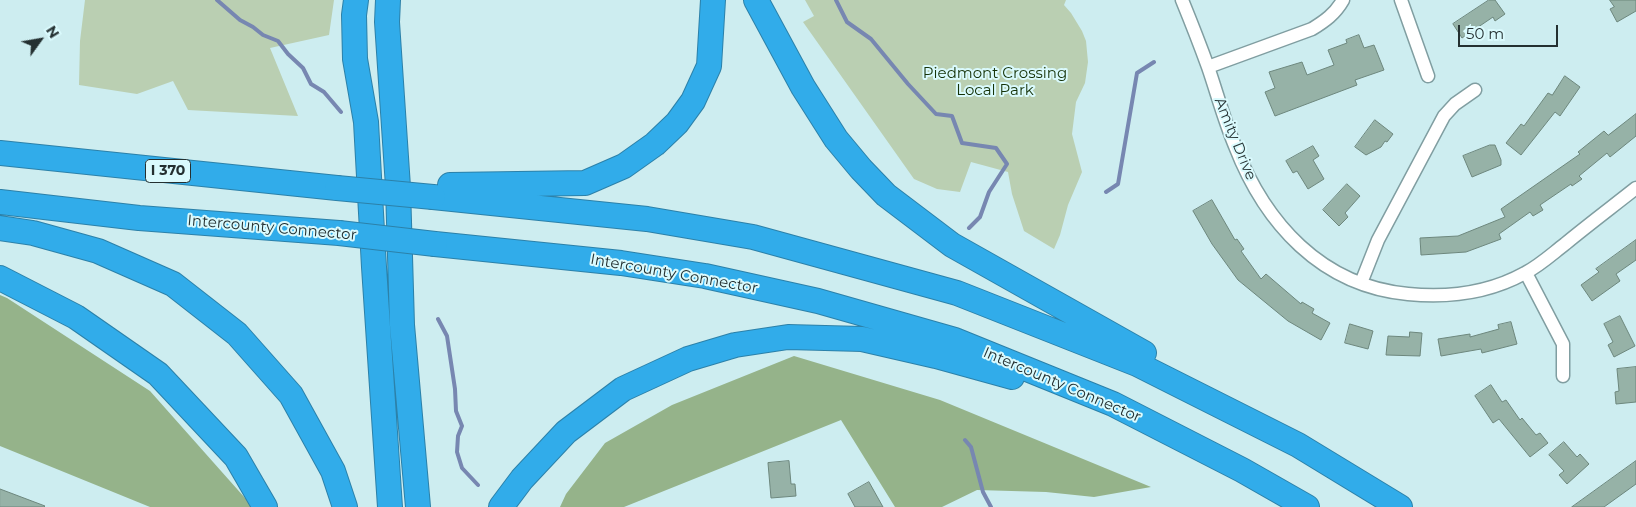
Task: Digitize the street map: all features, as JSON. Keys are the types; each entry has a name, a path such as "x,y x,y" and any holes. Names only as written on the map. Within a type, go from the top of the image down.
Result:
{"highway":[{"path":"356,0 354,15 355,59 366,122 390,507"},
{"path":"388,0 387,22 398,187 402,325 418,507"},
{"path":"433,191 585,183 624,166 655,144 677,123 693,101 709,66 713,0"},
{"path":"756,0 803,86 836,139 886,195 952,246 1150,356 1400,507"},
{"name":"I 370","path":"0,153 337,188 433,191"},
{"path":"433,191 647,219 753,237 957,293 1137,364 1298,445"},
{"name":"Intercounty Connector","path":"0,202 138,218 339,233 630,264 705,276 818,302 955,340 1113,404 1242,470 1306,507"},
{"path":"0,228 33,233 98,251 165,280 173,284 236,334 292,395 333,471 344,507"},
{"path":"0,278 76,317 158,374 236,457 265,507"},
{"path":"501,507 522,479 566,432 623,389 688,359 735,345 788,337 862,339 936,356 1113,404"},
{"path":"509,507 522,479"}],"street":[{"name":"Amity Drive","path":"1182,0 1208,67 1235,146 1264,204 1283,230 1310,256 1336,273 1361,283 1397,293 1432,296 1466,294 1497,286 1526,273 1636,188"},
{"path":"1208,67 1312,30 1327,20 1338,9 1343,0"},
{"path":"1401,0 1428,76"},
{"path":"1361,283 1378,240 1444,116 1455,104 1475,90"},
{"path":"1526,273 1563,344 1562,376"}],"green space":[{"path":"85,0 334,0 329,35 270,48 298,116 188,110 173,81 137,94 79,85 80,41"},
{"name":"Piedmont Crossing Local Park","path":"805,0 1066,0 1064,5 1082,31 1086,41 1088,62 1085,83 1076,102 1072,134 1082,172 1068,205 1054,249 1024,231 1012,194 1008,172 971,162 960,192 937,189 914,179 803,22 814,16"},
{"path":"0,295 150,391 253,507 150,507 0,446"},
{"path":"794,356 940,400 1151,487 1094,497 1046,492 977,490 942,507 895,507 841,420 624,507 560,507 566,494 605,443 672,405"}],"building":[{"path":"1489,0 1495,0 1505,14 1495,21 1493,17 1462,38 1453,24"},
{"path":"1610,0 1636,0 1636,11 1617,22 1610,9 1614,7"},
{"path":"1359,35 1364,48 1374,45 1384,70 1355,80 1357,85 1275,116 1265,92 1275,88 1269,72 1302,62 1307,75 1334,65 1328,50 1347,43 1346,40"},
{"path":"1565,76 1580,87 1560,116 1555,112 1521,155 1506,143 1521,124 1524,126 1548,93 1552,95"},
{"path":"1636,114 1636,136 1610,157 1607,153 1579,176 1582,179 1572,186 1571,184 1540,205 1543,210 1533,216 1530,212 1499,234 1501,239 1466,252 1421,255 1420,238 1458,236 1505,217 1501,209 1580,154 1578,152 1604,131 1608,135"},
{"path":"1375,120 1393,134 1381,147 1366,155 1355,147"},
{"path":"1490,145 1495,145 1501,165 1472,177 1463,156"},
{"path":"1313,146 1319,156 1313,160 1324,179 1308,189 1297,171 1293,173 1286,161"},
{"path":"1347,184 1360,196 1345,213 1348,217 1339,226 1323,210"},
{"path":"1212,200 1235,240 1237,239 1244,249 1241,251 1261,279 1266,274 1301,304 1302,302 1314,309 1312,313 1330,323 1321,340 1288,321 1238,280 1212,244 1193,211"},
{"path":"1636,240 1636,260 1616,274 1620,281 1592,301 1581,285 1599,272 1596,269"},
{"path":"1620,316 1635,346 1614,357 1608,345 1613,342 1604,324"},
{"path":"1511,322 1517,344 1482,353 1481,349 1441,356 1438,339 1470,334 1470,337 1499,329 1498,325"},
{"path":"1350,324 1373,331 1368,349 1345,343"},
{"path":"1410,332 1422,333 1420,356 1386,355 1388,336 1409,337"},
{"path":"1636,367 1636,402 1616,404 1615,392 1619,391 1617,369"},
{"path":"1491,385 1502,402 1506,400 1520,420 1522,418 1536,435 1540,433 1548,443 1530,457 1499,419 1493,423 1475,396"},
{"path":"1564,442 1577,457 1580,454 1589,464 1567,484 1559,475 1564,471 1549,455"},
{"path":"789,461 791,484 795,484 796,496 771,498 768,463"},
{"path":"1636,461 1636,484 1604,507 1572,507"},
{"path":"869,482 883,507 855,507 848,494"},
{"path":"0,489 45,506 0,507"}],"waterway":[{"path":"217,0 240,20 263,35 278,41 303,68 311,84 324,92 341,112"},
{"path":"836,0 847,22 871,39 908,84 936,114 952,116 962,143 996,148 1007,164 989,192 980,217 969,228"},
{"path":"1106,192 1118,184 1137,73 1154,62"},
{"path":"438,319 447,336 455,389 456,411 462,426 458,436 457,452 462,468 478,485"},
{"path":"965,440 971,447 983,492 991,507"}]}
